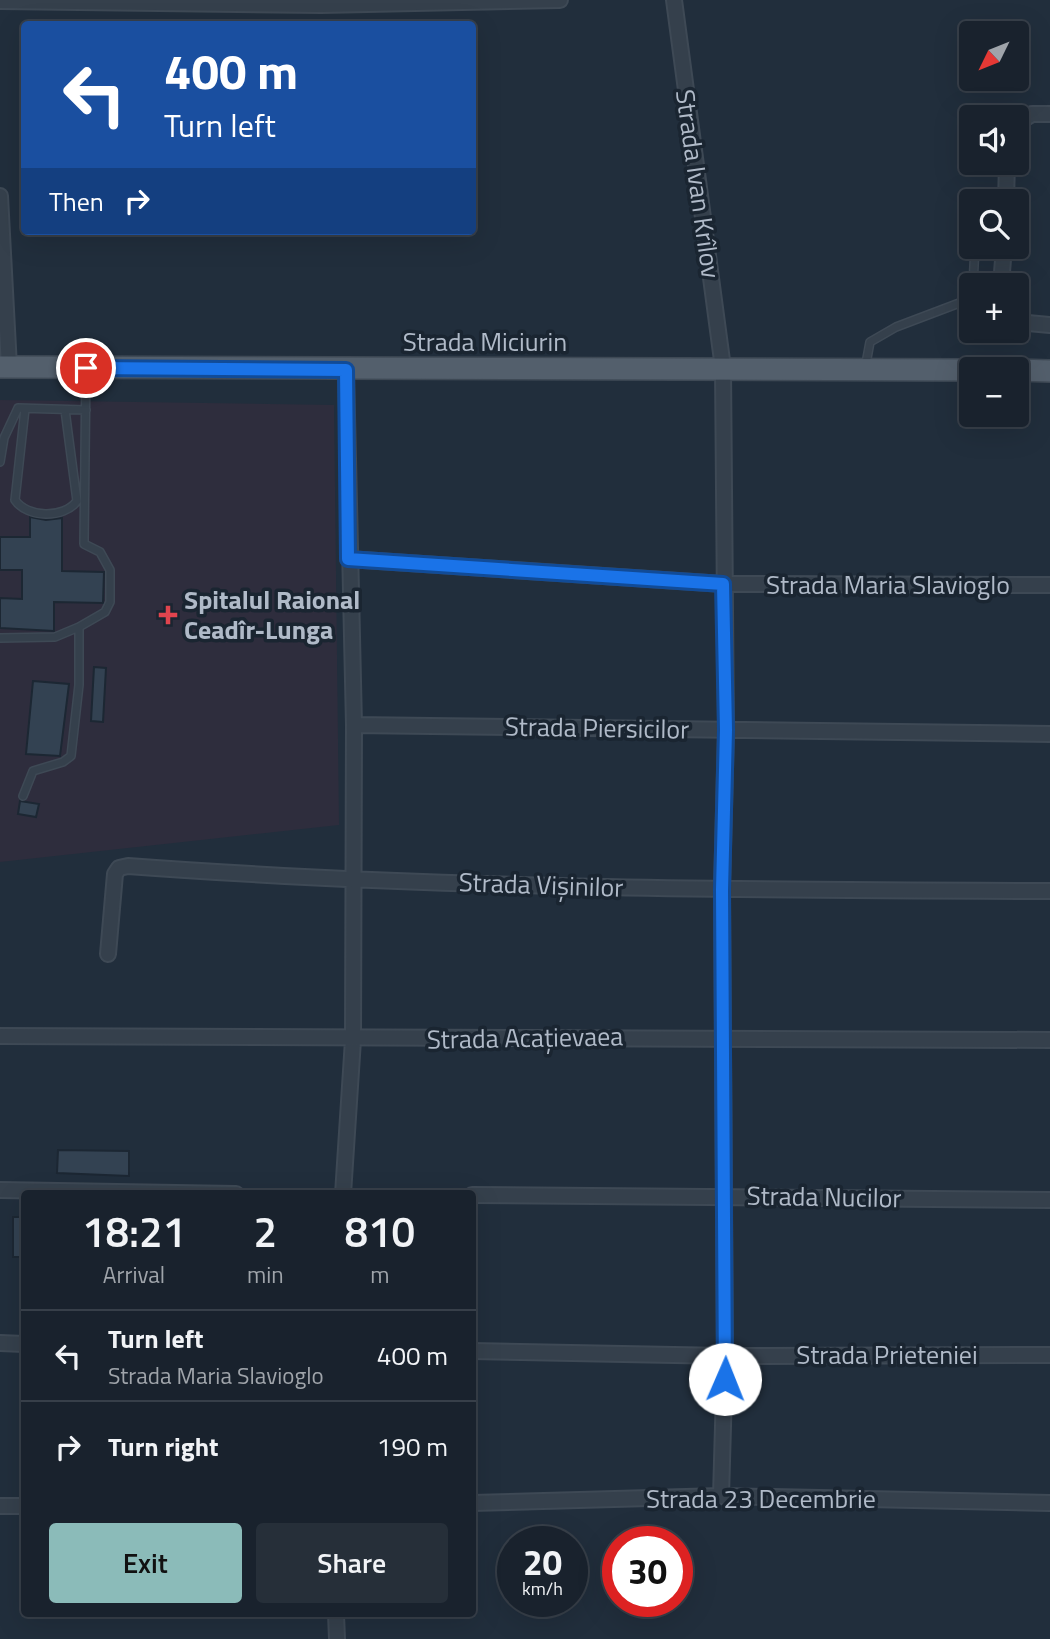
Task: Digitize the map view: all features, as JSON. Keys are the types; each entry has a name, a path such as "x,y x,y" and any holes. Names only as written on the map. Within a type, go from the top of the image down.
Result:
{"main road":[{"name":"Strada Miciurin","path":"5,367 959,370"},
{"path":"1029,370 1050,371"}],"street":[{"path":"0,1 321,5 560,0"},
{"name":"Strada Ivan Krîlov","path":"674,0 723,368 726,730 722,890 725,1356 721,1496"},
{"path":"1029,116 1050,114"},
{"path":"0,196 5,367"},
{"path":"1029,323 1050,325"},
{"path":"343,1190 353,1040 354,725 348,559 346,370"},
{"name":"Strada Maria Slavioglo","path":"348,559 723,584 1050,585"},
{"name":"Strada Piersicilor","path":"354,725 1050,734"},
{"name":"Strada Vișinilor","path":"108,954 115,874 119,868 128,866 352,880 722,890 1050,891"},
{"name":"Strada Acațievaea","path":"0,1036 353,1040 724,1036 1050,1040"},
{"path":"0,1190 21,1190"},
{"name":"Strada Nucilor","path":"476,1195 1050,1200"},
{"path":"0,1343 21,1344"},
{"name":"Strada Prieteniei","path":"476,1351 725,1356 1050,1355"},
{"name":"Strada 23 Decembrie","path":"476,1503 721,1496 1050,1503"},
{"path":"0,1506 21,1506"},
{"path":"336,1617 337,1639"}],"lane":[{"path":"865,369 870,342 896,327 959,303"},
{"path":"0,638 55,637 105,612 110,601 110,570 100,552 85,544 86,368"},
{"path":"0,462 4,438 18,408 86,410"},
{"path":"25,409 15,500 20,508 30,512 62,513 71,509 76,501 65,410"},
{"path":"23,796 33,771 62,762 71,756 79,685 79,627"}],"shaded area":[{"name":"Spitalul Raional Ceadîr-Lunga","path":"0,400 334,405 339,825 0,862"}],"building":[{"path":"30,517 46,520 62,518 62,571 104,572 103,603 54,602 54,631 0,628 0,598 22,599 22,570 0,570 0,537 30,537"},
{"path":"94,667 106,668 103,722 91,721"},
{"path":"33,681 69,684 60,756 26,754"},
{"path":"20,801 39,804 36,817 18,814"},
{"path":"58,1150 129,1151 129,1176 57,1173"},
{"path":"13,1217 21,1217 21,1257 13,1257"}],"place":[{"name":"Spitalul Raional Ceadîr-Lunga","path":"168,615"}],"route":[{"path":"86,368 346,370 348,559 723,584 726,730 722,890 725,1379"}]}
